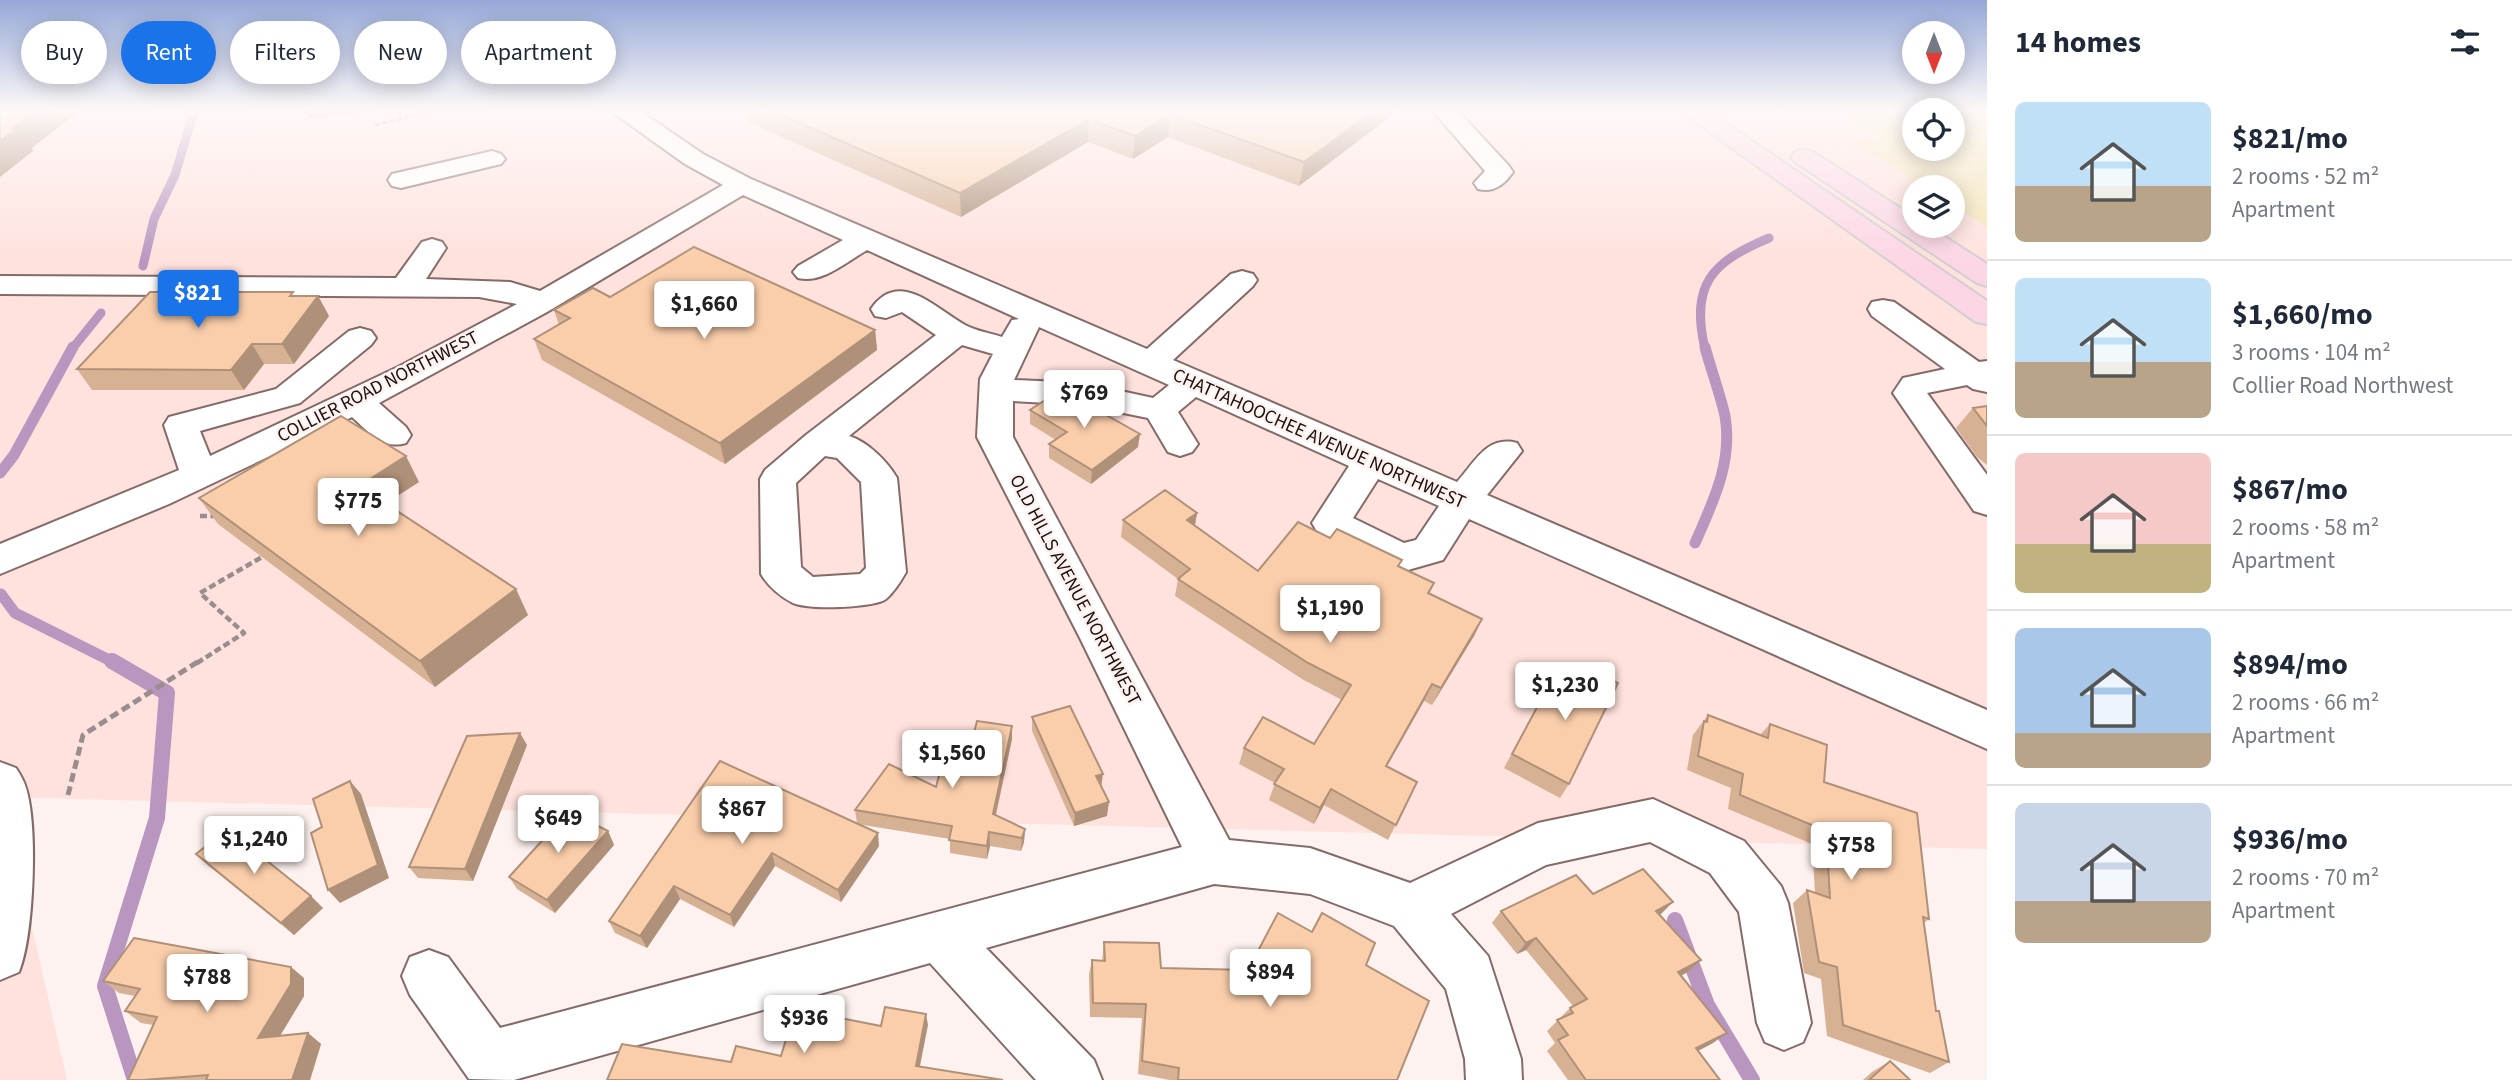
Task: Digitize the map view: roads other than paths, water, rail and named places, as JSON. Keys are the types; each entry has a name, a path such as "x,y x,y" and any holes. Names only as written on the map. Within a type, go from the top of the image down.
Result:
{"main road":[{"path":"1765,161 1987,315"},
{"path":"1811,161 1987,277"}],"street":[{"path":"401,180 482,161"},
{"name":"CHATTAHOOCHEE AVENUE NORTHWEST","path":"699,161 741,185 864,240 1987,730"},
{"path":"1487,183 1500,172 1490,161"},
{"name":"COLLIER ROAD NORTHWEST","path":"0,560 75,530 410,374 542,302 741,185"},
{"path":"808,272 864,240"},
{"path":"405,288 432,248"},
{"path":"1149,365 1242,280"},
{"path":"0,285 479,288 510,291 542,302"},
{"path":"886,309 902,299 957,334 1012,349"},
{"path":"1884,309 1983,376"},
{"name":"OLD HILLS AVENUE NORTHWEST","path":"1030,313 997,379 995,437 1214,861"},
{"path":"818,443 957,334"},
{"path":"198,474 181,425 288,396 359,338"},
{"path":"1983,376 1915,386 1910,393 1987,502"},
{"path":"1160,410 1192,383"},
{"path":"996,390 1084,394 1160,410 1180,444"},
{"path":"354,400 394,435"},
{"path":"1371,461 1331,523 1401,558 1429,550 1462,501 1504,451"},
{"path":"0,782 9,842 0,954"},
{"path":"1412,908 1538,845 1653,820 1727,857 1763,903 1784,1023"},
{"path":"429,976 487,1070 940,936 1214,861 1310,871 1412,908 1469,975 1493,1059 1494,1080"},
{"path":"940,936 1074,1080"}],"waterway":[{"path":"143,266 154,219 179,161"},
{"path":"1705,349 1701,308 1710,278 1733,256 1769,238"},
{"path":"72,349 101,313"},
{"path":"0,473 14,455 73,347"},
{"path":"1695,543 1720,481 1727,433 1721,399 1705,347"},
{"path":"1,594 15,613 115,663"},
{"path":"112,661 167,693 157,818 105,986 135,1080"},
{"path":"1675,920 1707,1005 1752,1080"}]}
